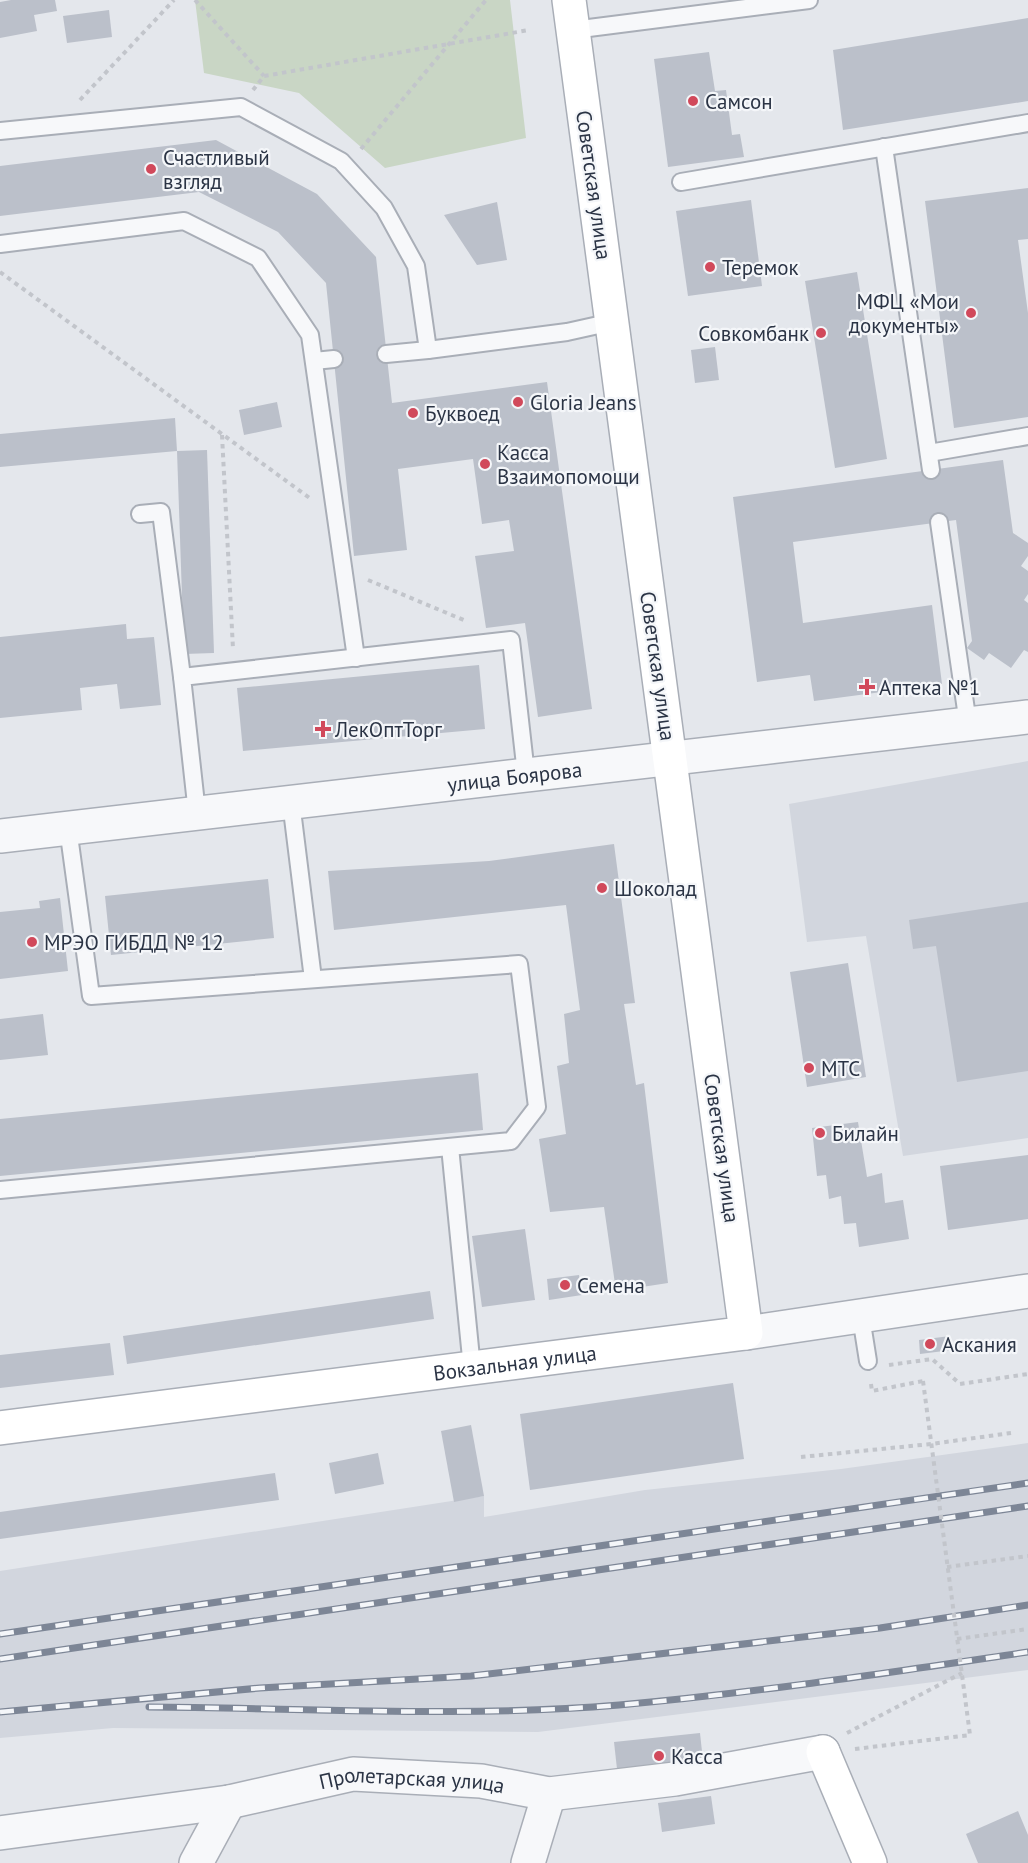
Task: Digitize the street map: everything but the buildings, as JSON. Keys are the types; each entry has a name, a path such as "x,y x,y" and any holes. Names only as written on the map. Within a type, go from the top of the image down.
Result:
{"street":[{"name":"Советская улица","path":"571,15 746,1333"},
{"name":"улица Боярова","path":"0,836 1028,717"},
{"name":"Вокзальная улица","path":"0,1428 746,1333 1028,1292"},
{"name":"Пролетарская улица","path":"0,1833 229,1802 353,1774 481,1781 549,1794 675,1779 835,1743"},
{"path":"835,1743 870,1863"},
{"path":"528,1863 549,1794"},
{"path":"196,1863 229,1802"}],"lane":[{"path":"571,15 809,0"},
{"path":"0,131 241,107 346,166 384,207 416,266 428,350"},
{"path":"681,182 1028,123"},
{"path":"885,147 930,462 1028,436"},
{"path":"0,244 184,221 258,258 310,335 356,658"},
{"path":"386,354 567,332 612,322"},
{"path":"314,361 334,359"},
{"path":"140,514 160,512 197,813"},
{"path":"939,522 968,724"},
{"path":"182,677 511,640 526,774"},
{"path":"291,802 313,979"},
{"path":"0,1190 511,1141 537,1107 519,964 91,996 68,828"},
{"path":"450,1147 472,1368"},
{"path":"861,1317 873,1364"}],"path":[{"path":"55,125 174,0"},
{"path":"195,0 264,76"},
{"path":"346,166 486,0"},
{"path":"241,107 264,76 529,30"},
{"path":"0,272 336,518"},
{"path":"222,435 234,671"},
{"path":"343,569 469,622"},
{"path":"873,1364 932,1359 960,1384 1028,1374"},
{"path":"835,1743 970,1735 922,1381 872,1391"},
{"path":"801,1457 931,1444 1011,1433"},
{"path":"948,1567 1028,1556"},
{"path":"957,1639 1028,1629"},
{"path":"835,1743 962,1673"}],"shaded area":[{"path":"1028,761 1028,1138 903,1156 866,936 807,942 789,804"},
{"path":"1028,1443 1028,1670 538,1732 113,1728 0,1738 0,1571 484,1496 484,1517 645,1490 841,1469"}],"green space":[{"path":"195,0 510,0 526,138 385,168 299,93 204,73"}],"railway":[{"path":"0,1634 1028,1483"},
{"path":"0,1659 1028,1506"},
{"path":"0,1712 260,1688 471,1676 880,1628 1028,1605"},
{"path":"149,1707 443,1712 560,1709 619,1705 824,1682 1028,1652"}],"place":[{"name":"Самсон","path":"693,101"},
{"name":"Счастливый взгляд","path":"151,169"},
{"name":"Теремок","path":"710,267"},
{"name":"МФЦ «Мои документы»","path":"971,313"},
{"name":"Совкомбанк","path":"821,333"},
{"name":"Gloria Jeans","path":"518,402"},
{"name":"Буквоед","path":"413,413"},
{"name":"Касса Взаимопомощи","path":"485,464"},
{"name":"Аптека №1","path":"867,687"},
{"name":"ЛекОптТорг","path":"323,729"},
{"name":"Шоколад","path":"602,888"},
{"name":"МРЭО ГИБДД № 12","path":"32,942"},
{"name":"МТС","path":"809,1068"},
{"name":"Билайн","path":"820,1133"},
{"name":"Семена","path":"565,1285"},
{"name":"Аскания","path":"930,1344"},
{"name":"Касса","path":"659,1756"}]}
